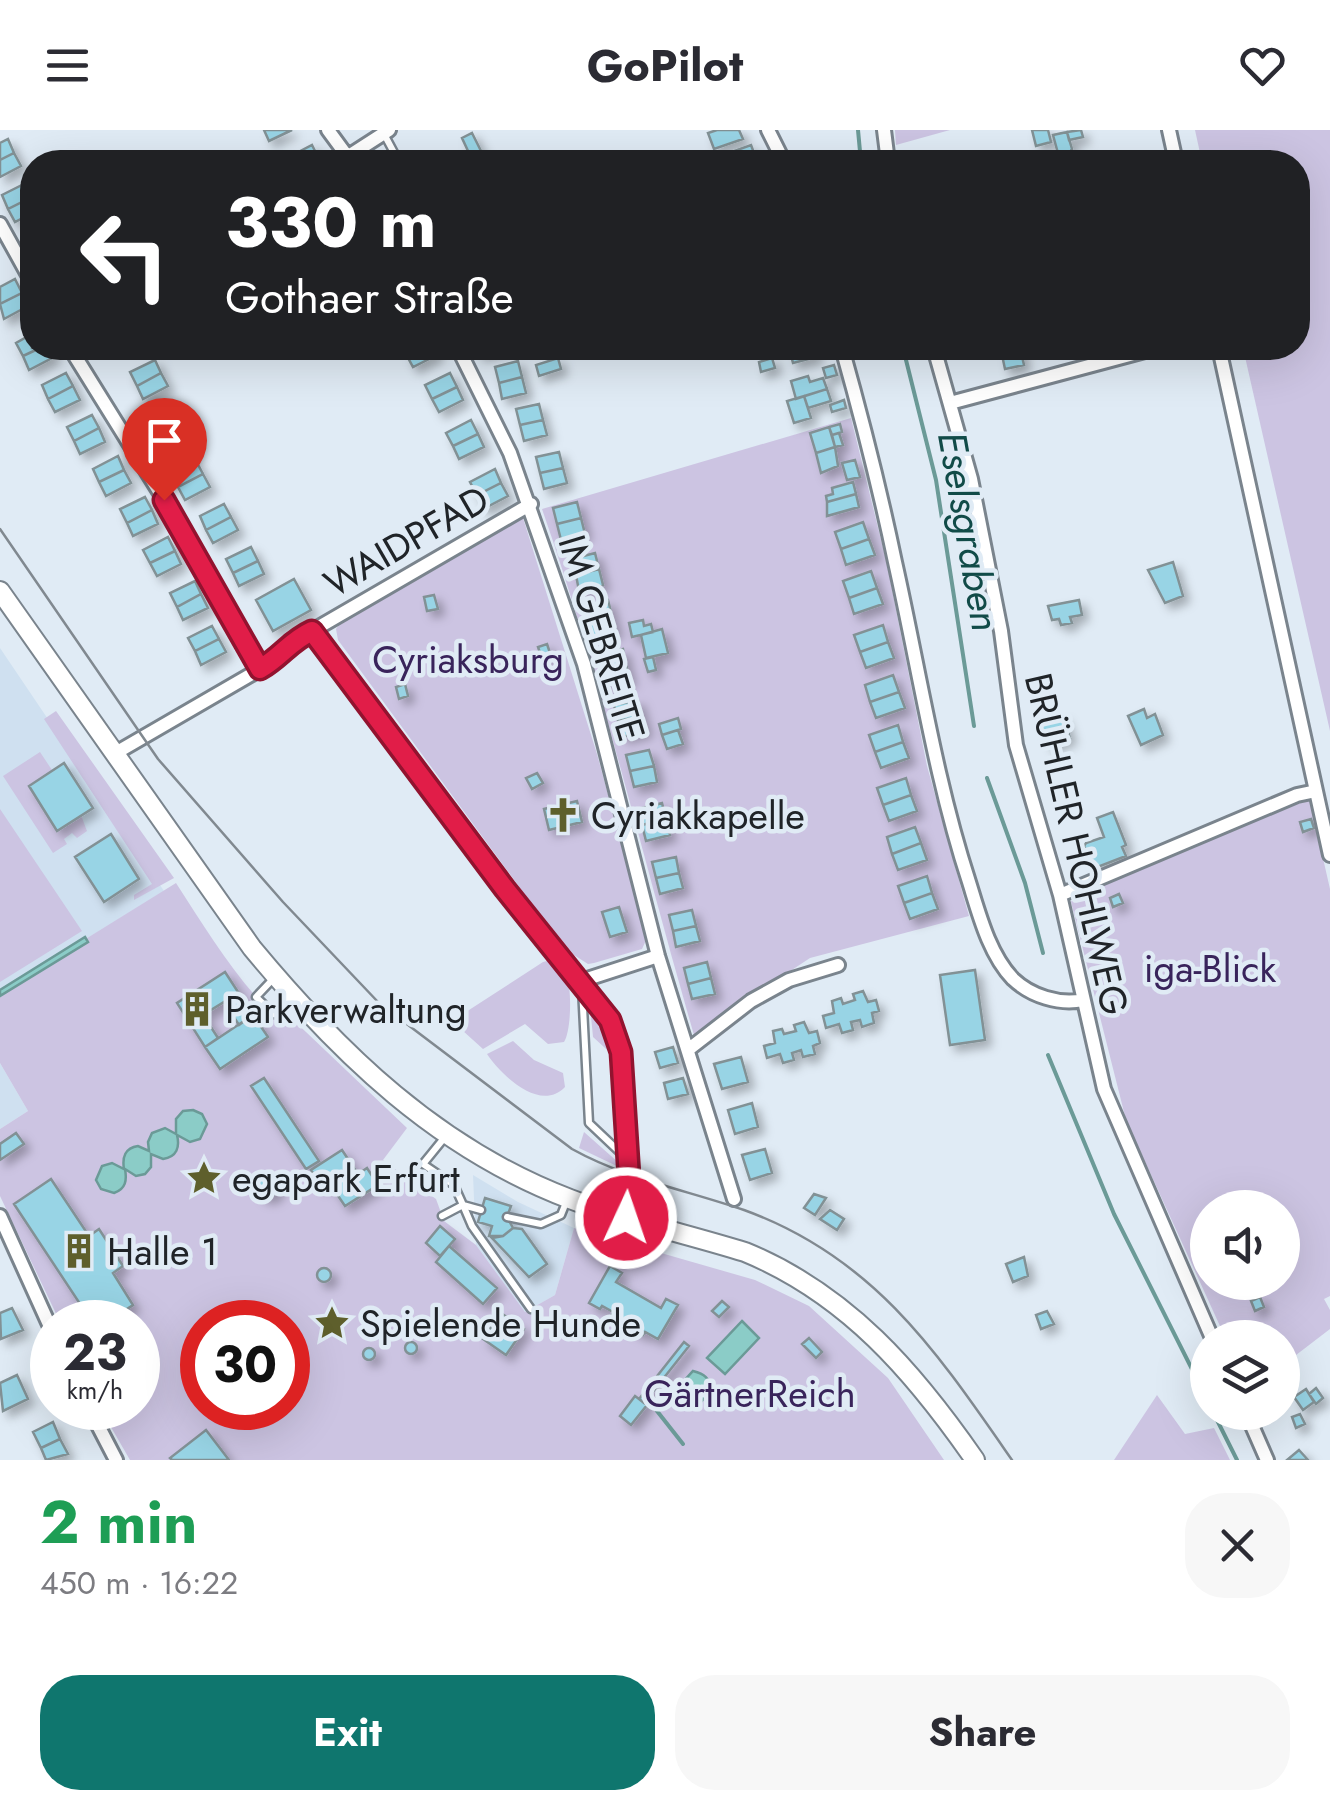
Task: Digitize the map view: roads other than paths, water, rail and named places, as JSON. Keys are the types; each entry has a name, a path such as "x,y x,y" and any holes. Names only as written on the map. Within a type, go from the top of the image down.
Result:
{"main road":[{"path":"0,591 276,976 365,1070 446,1136 564,1207 626,1218 745,1252 826,1299 895,1355 932,1397 975,1460"}],"street":[{"path":"362,150 386,132"},
{"path":"0,224 20,260"},
{"path":"77,360 183,530 260,669"},
{"name":"IM GEBREITE","path":"464,360 510,453 584,664 658,956 734,1198"},
{"path":"845,360 891,544 937,764 980,919 1012,978 1034,995 1070,1002 1083,1000"},
{"name":"BRÜHLER HOHLWEG","path":"937,360 971,479 1001,631 1016,745 1060,894 1104,1089 1204,1320"},
{"path":"950,403 1111,360"},
{"path":"1222,360 1330,855"},
{"name":"WAIDPFAD","path":"114,754 283,656 290,642 530,504"},
{"path":"312,631 505,889 610,1020 621,1052 630,1193 626,1218"},
{"path":"1060,894 1297,795 1316,791"},
{"path":"581,981 658,956"},
{"path":"689,1049 751,1001 788,980 838,965"},
{"path":"0,1216 38,1300"},
{"path":"100,1430 116,1460"},
{"path":"1254,1430 1267,1460"}],"lane":[{"path":"276,976 256,997 274,1014 293,998"},
{"path":"581,981 589,1124 628,1160"},
{"path":"446,1136 423,1164 454,1186 472,1226 531,1309"},
{"path":"442,1216 463,1205 482,1210"},
{"path":"507,1217 541,1224 564,1207"}],"waterway":[{"name":"Eselsgraben","path":"858,130 860,150"},
{"name":"Eselsgraben","path":"906,360 936,480 974,726"},
{"name":"Eselsgraben","path":"987,778 1025,883 1043,953"},
{"name":"Eselsgraben","path":"1048,1055 1114,1214 1190,1365"},
{"path":"657,1411 683,1444"},
{"name":"Eselsgraben","path":"1222,1430 1237,1460"}],"tram line":[{"path":"0,529 158,759 283,902 379,1003 572,1149 635,1176 744,1210 790,1230 830,1254 899,1312 957,1382 1012,1460"}],"place":[{"name":"Cyriakkapelle","path":"563,815"},
{"name":"Parkverwaltung","path":"197,1009"},
{"name":"egapark Erfurt","path":"204,1178"},
{"name":"Halle 1","path":"79,1251"},
{"name":"Spielende Hunde","path":"332,1323"}],"park label":[{"name":"Cyriaksburg","path":"468,659"},
{"name":"iga-Blick","path":"1210,968"},
{"name":"GärtnerReich","path":"750,1393"}]}
